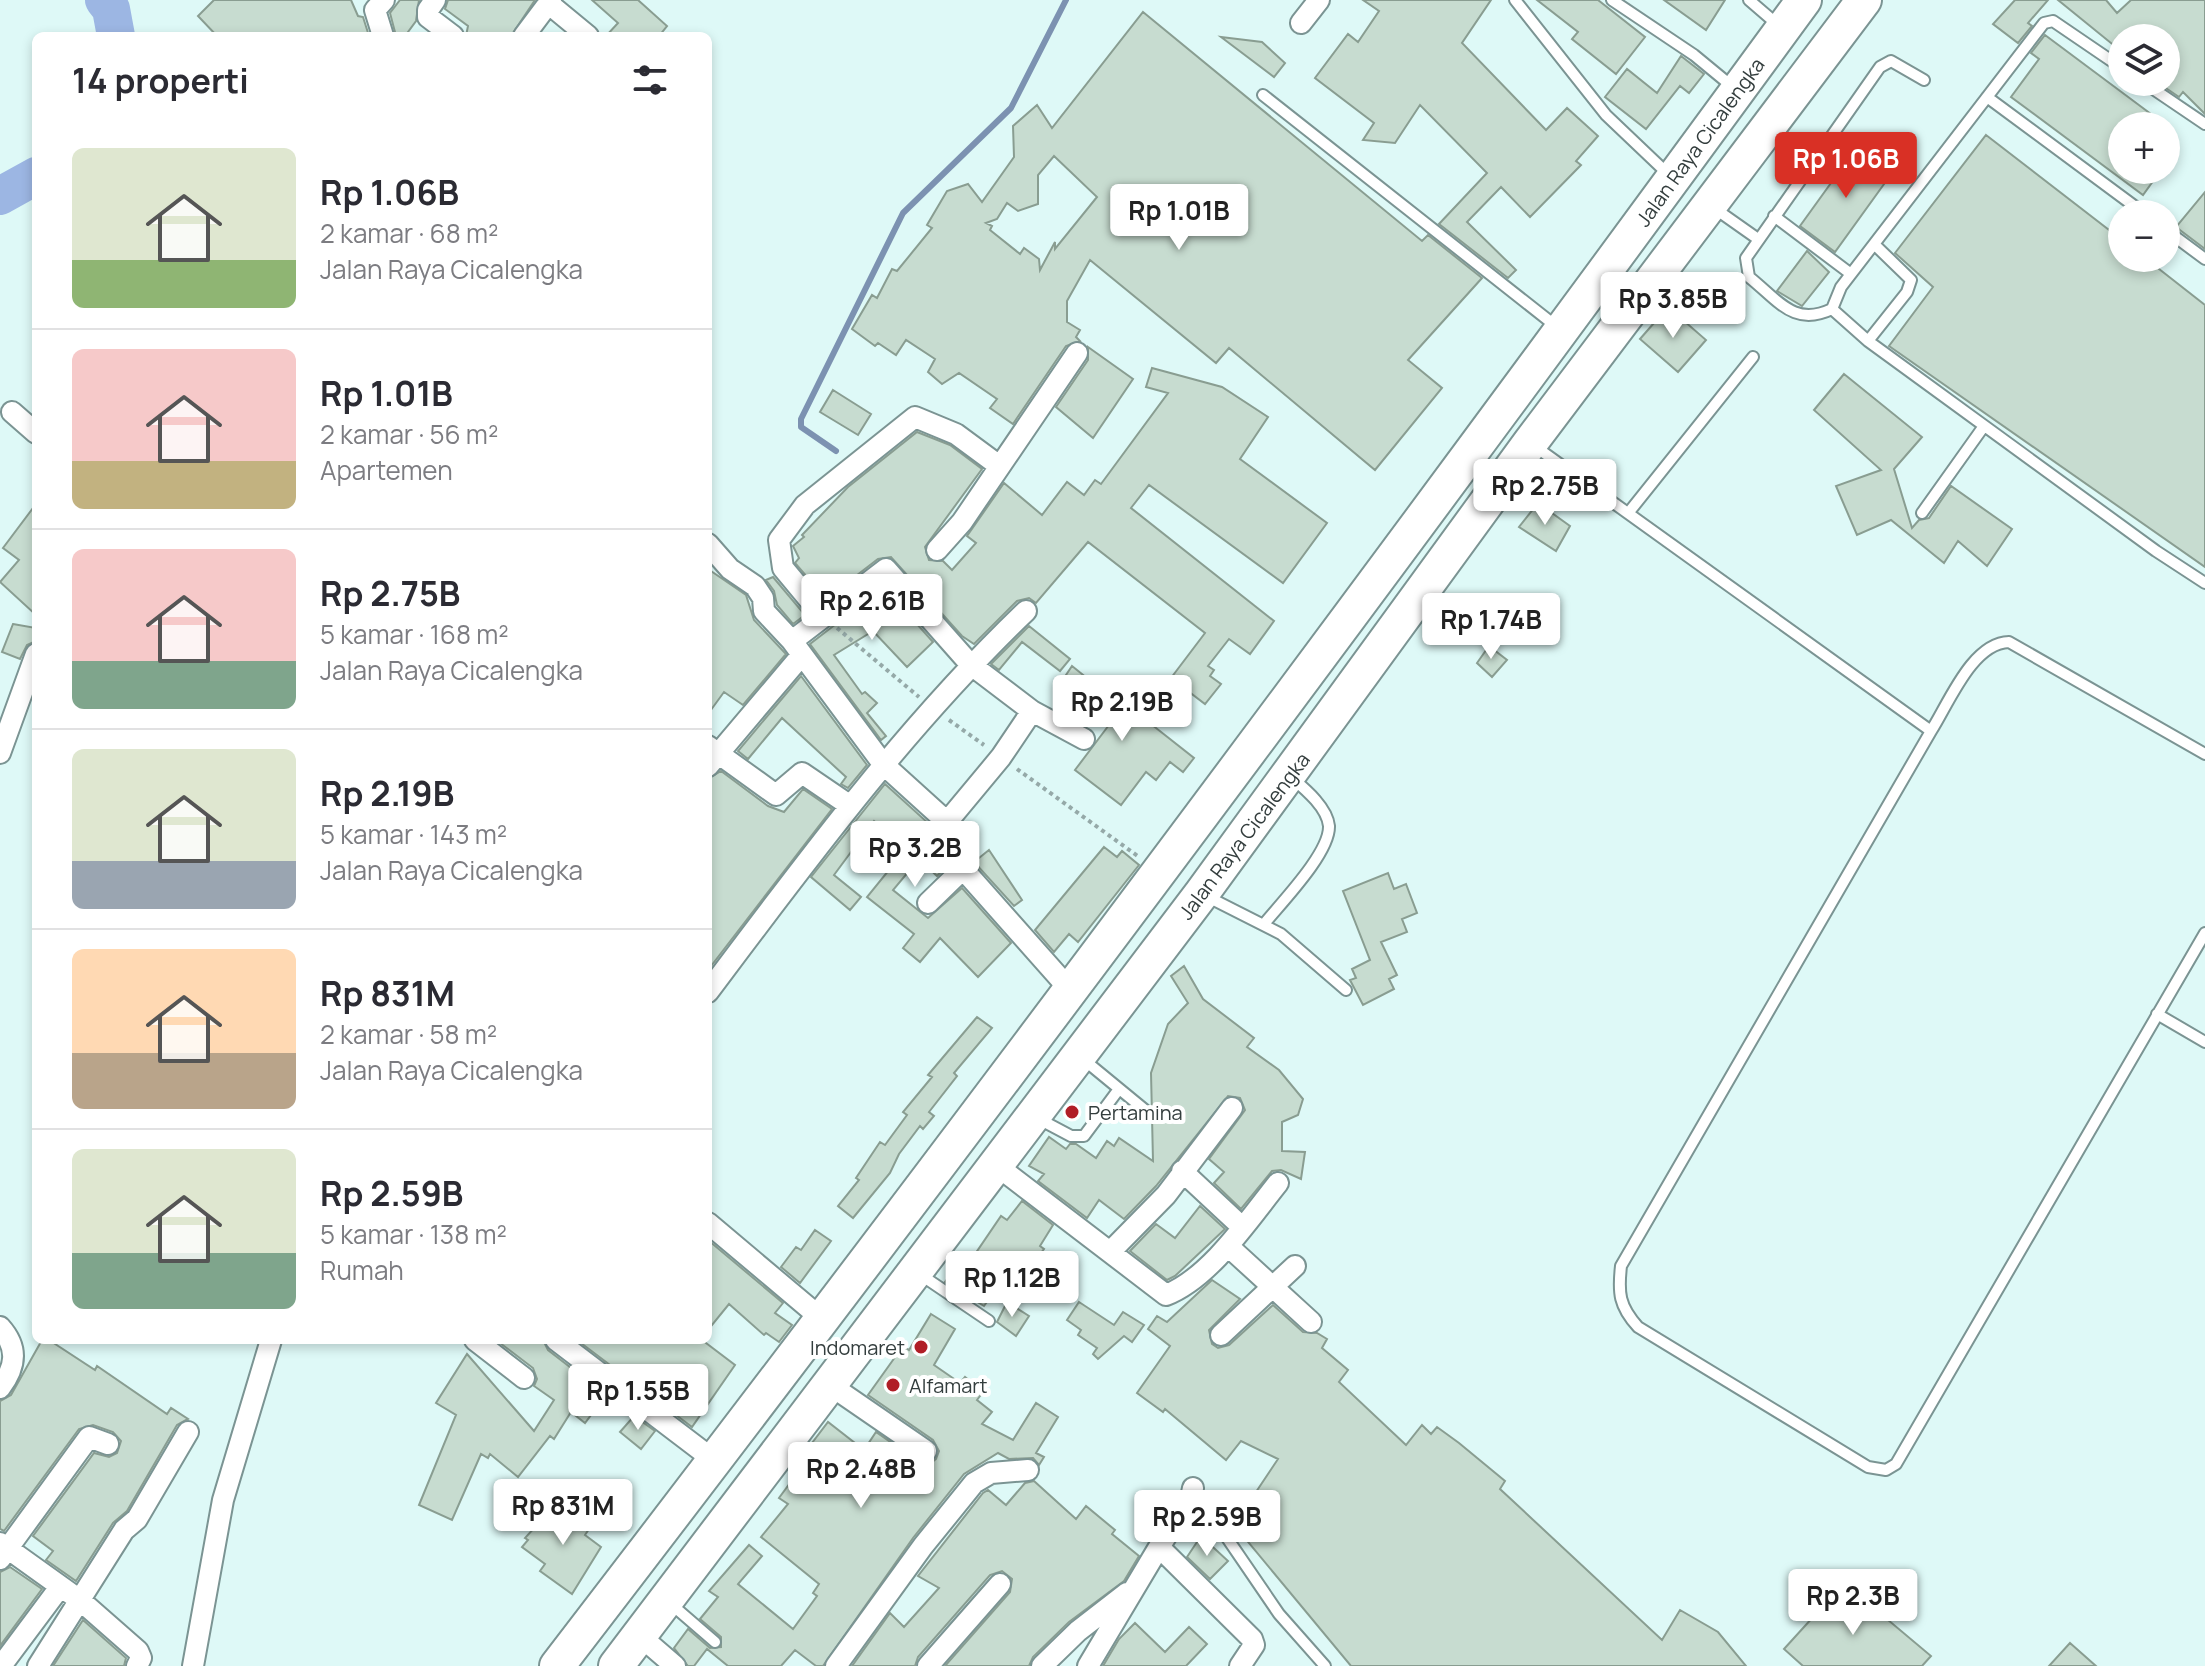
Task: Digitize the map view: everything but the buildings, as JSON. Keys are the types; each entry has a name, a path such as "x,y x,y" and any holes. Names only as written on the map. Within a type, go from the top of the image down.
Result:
{"highway":[{"name":"Jalan Raya Cicalengka","path":"557,1666 1072,992 1563,331 1804,0"},
{"name":"Jalan Raya Cicalengka","path":"616,1666 1290,776 1530,443 1864,0"}],"street":[{"path":"382,32 375,10 384,0"},
{"path":"435,0 428,10 428,17 448,32"},
{"path":"1301,23 1319,0"},
{"path":"527,32 550,1 584,32"},
{"path":"937,550 962,522 1077,353"},
{"path":"12,412 32,430"},
{"path":"822,615 783,568 779,540 805,505 842,472 915,417 956,434 998,465"},
{"path":"712,549 730,569 755,586 763,598 764,611 797,648 883,764 947,822 963,869 1072,992"},
{"path":"712,754 822,615 886,569 970,664 1032,711 1084,739"},
{"path":"712,987 883,764 970,664 1026,611"},
{"path":"0,753 32,665"},
{"path":"947,822 1001,757 1032,711"},
{"path":"712,756 776,795 802,773 849,805"},
{"path":"928,903 963,869"},
{"path":"1111,1251 1166,1195 1232,1108"},
{"path":"996,1165 1166,1295 1182,1287 1228,1246 1278,1183"},
{"path":"1182,1171 1242,1227"},
{"path":"712,1226 822,1319"},
{"path":"1228,1246 1311,1322"},
{"path":"1221,1335 1295,1266"},
{"path":"0,1327 14,1353 12,1372 0,1388"},
{"path":"193,1666 223,1500 270,1344"},
{"path":"480,1344 524,1378"},
{"path":"561,1344 715,1461"},
{"path":"830,1385 926,1451"},
{"path":"38,1666 124,1530 137,1519 188,1432"},
{"path":"108,1444 89,1437 3,1550 81,1601 138,1651 141,1658 137,1666"},
{"path":"836,1666 923,1546 974,1483 991,1473 1028,1470"},
{"path":"1088,1666 1191,1498 1193,1488"},
{"path":"1159,1547 1252,1639 1254,1645 1240,1666"},
{"path":"937,1663 1000,1584"},
{"path":"1042,1666 1078,1631 1139,1584"},
{"path":"1,1666 60,1587"},
{"path":"639,1635 675,1666"}],"lane":[{"path":"1515,0 1606,115 1673,178"},
{"path":"1612,0 1694,55 1737,90"},
{"path":"1749,0 1783,29"},
{"path":"1924,80 1897,62 1891,61 1880,67 1746,258 1749,277 1805,318 1818,317 1832,309 1835,295 2049,20 2108,59"},
{"path":"1263,95 1563,331"},
{"path":"2164,96 2205,124"},
{"path":"1987,97 2126,200"},
{"path":"1711,206 1758,239"},
{"path":"1774,216 1851,274"},
{"path":"2180,240 2205,259"},
{"path":"1868,341 1907,292 1911,280 1875,245"},
{"path":"1832,309 1868,341 2205,583"},
{"path":"1629,512 1753,357"},
{"path":"1922,513 1984,426"},
{"path":"1530,443 1931,731"},
{"path":"2205,754 2009,642 1998,642 1978,657 1931,731 1621,1266 1618,1293 1623,1310 1638,1327 1868,1467 1886,1470 1903,1456 2205,933"},
{"path":"1264,924 1313,862 1326,842 1329,828 1327,818 1309,792 1290,776"},
{"path":"1202,893 1239,916 1264,924 1346,990"},
{"path":"2157,1014 2205,1042"},
{"path":"1078,1055 1145,1110"},
{"path":"1033,1116 1079,1137 1119,1089"},
{"path":"916,1272 989,1321"},
{"path":"1193,1488 1279,1614 1325,1666"},
{"path":"666,1600 715,1642"}],"waterway":[{"path":"104,0 111,9 115,32"},
{"path":"836,451 801,427 801,419 903,213 1011,108 1066,0"},
{"path":"0,196 32,178"}],"place":[{"name":"Pertamina","path":"1072,1112"},
{"name":"Indomaret","path":"921,1347"},
{"name":"Alfamart","path":"893,1385"}]}
